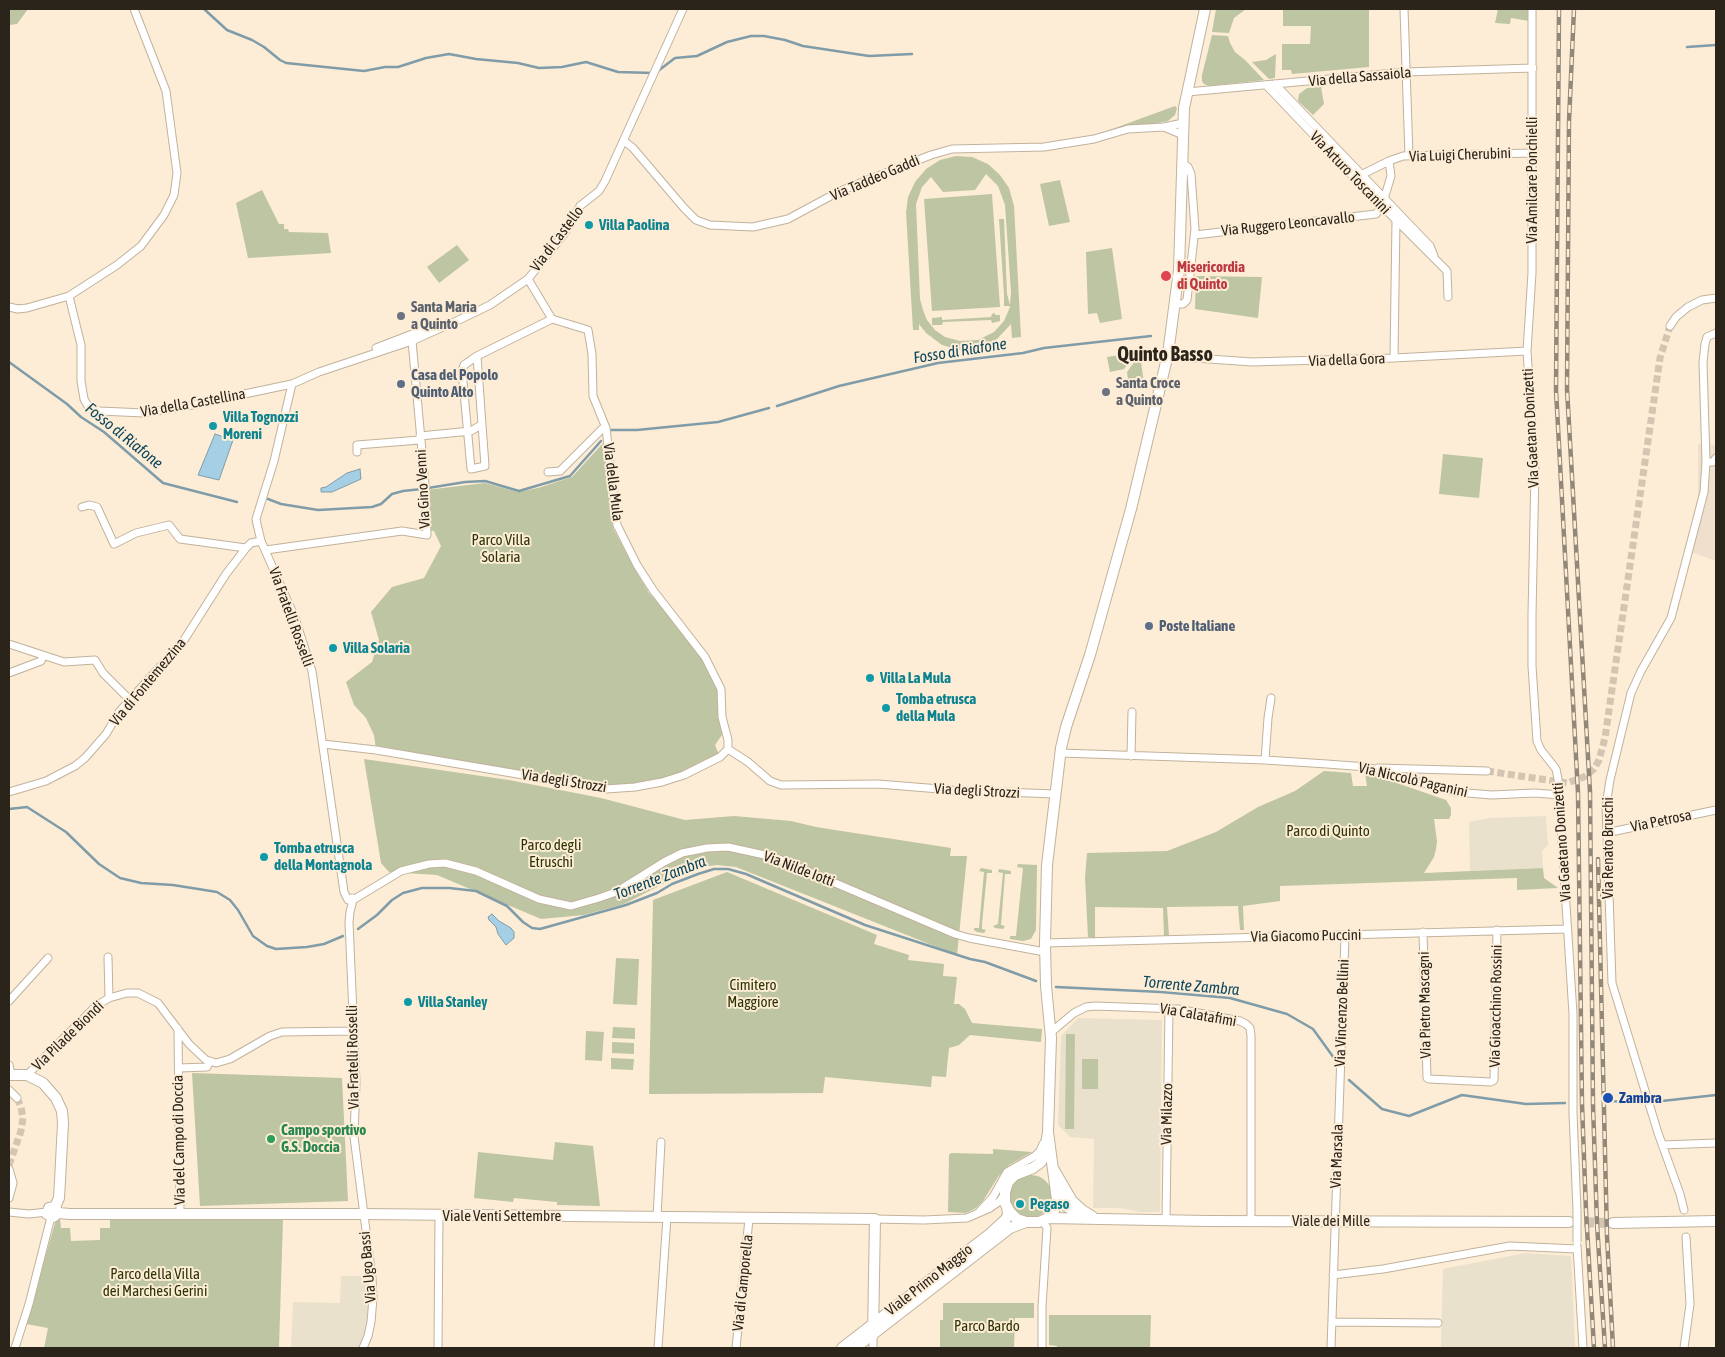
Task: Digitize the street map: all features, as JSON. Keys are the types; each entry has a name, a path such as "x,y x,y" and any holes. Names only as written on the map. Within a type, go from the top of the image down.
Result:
{"main road":[{"path":"1094,1218 1073,1212 1060,1201 1054,1184 1051,1164 1048,1132 1050,1033 1045,947 1046,876 1055,794 1066,727 1083,680 1131,509 1168,354 1179,262 1183,123 1187,92 1205,9"},
{"path":"9,1072 27,1075 43,1083 56,1098 62,1111 59,1198 53,1212"},
{"path":"1048,1132 1042,1159 1036,1167 1020,1172 1011,1178 1005,1193 1007,1207 1014,1216 1026,1222 1034,1223 1046,1220 1054,1211 1057,1195"},
{"path":"1051,1164 1072,1201 1094,1218"},
{"path":"1028,1170 1042,1172 1054,1184"},
{"name":"Viale Primo Maggio","path":"855,1348 873,1329 991,1233 1006,1219 1008,1215 1007,1207"},
{"name":"Viale Venti Settembre","path":"53,1212 70,1214 363,1214 875,1219"},
{"name":"Viale dei Mille","path":"1046,1220 1094,1218 1251,1221 1569,1222"},
{"path":"873,1329 875,1219"},
{"path":"1613,1222 1716,1221"},
{"name":"Viale Primo Maggio","path":"842,1348 873,1329 1010,1228 1026,1222"}],"street":[{"path":"9,307 27,308 68,296 117,265 141,246 164,215 174,196 177,173 166,92 134,9"},
{"name":"Via di Castello","path":"304,379 364,356 412,341 490,305 528,279 564,234 580,206 599,191 605,181 683,9"},
{"path":"1404,9 1409,156"},
{"name":"Via Amilcare Ponchielli","path":"1527,351 1532,273 1532,9"},
{"name":"Via della Sassaiola","path":"1187,92 1406,72 1533,68"},
{"name":"Via Arturo Toscanini","path":"1275,84 1362,175 1382,205 1430,246 1436,258"},
{"name":"Via Arturo Toscanini","path":"1266,85 1426,251 1436,258 1447,270 1448,297"},
{"name":"Via Taddeo Gaddi","path":"624,142 633,148 696,220 710,225 741,226 765,225 788,219 840,191 931,155 952,149 1044,147 1094,139 1128,129 1164,127 1183,123"},
{"name":"Via Taddeo Gaddi","path":"1164,127 1183,135"},
{"name":"Via Luigi Cherubini","path":"1389,161 1398,157 1409,156 1532,153"},
{"name":"Via Arturo Toscanini","path":"1362,175 1389,161 1391,173 1382,205"},
{"path":"1174,304 1183,304 1187,300 1195,235 1191,174 1188,167 1182,163"},
{"name":"Via Ruggero Leoncavallo","path":"1195,235 1376,214 1382,205"},
{"path":"1394,358 1396,220"},
{"path":"477,356 485,466 471,469 462,371 464,365 477,356 552,319 528,279"},
{"name":"Via della Castellina","path":"68,296 81,345 81,381 84,399 89,408 100,411 144,413 292,384 304,379"},
{"path":"1670,326 1676,317 1688,307 1702,300 1716,298"},
{"path":"364,356 367,351 454,317 458,316 461,319"},
{"name":"Via della Mula","path":"552,319 588,330 592,354 593,396 606,428 617,525 637,565 653,590 704,657 721,689 722,717 728,740 728,749"},
{"name":"Via Renato Bruschi","path":"1684,1210 1662,1146 1612,983 1606,806 1610,780 1631,693 1640,671 1672,618 1704,492 1706,462 1703,362 1707,336 1716,333"},
{"name":"Via Gino Venni","path":"266,550 402,531 427,535 425,484 412,341"},
{"name":"Via della Gora","path":"1168,354 1241,362 1394,358 1527,351"},
{"name":"Via Gaetano Donizetti","path":"1527,351 1535,472 1532,667 1537,741 1541,750 1557,772 1560,795 1573,1014 1573,1113 1577,1245 1583,1348"},
{"name":"Via Fratelli Rosselli","path":"292,384 274,460 256,519 261,541 295,618 312,671 344,884 354,900 349,916 356,1082 354,1137 363,1214"},
{"path":"357,447 474,430 481,425"},
{"path":"548,472 560,471 602,429 606,428"},
{"path":"1706,462 1713,462 1716,458"},
{"path":"82,506 89,505 97,508 113,543 136,533 169,525 180,539 246,548"},
{"name":"Via di Fontemezzina","path":"9,792 46,781 75,766 95,747 120,712 184,640 212,595 246,548 251,543 261,541"},
{"path":"9,644 64,662 95,660 103,673 130,700"},
{"path":"9,673 41,661 43,656"},
{"path":"1266,760 1268,718 1272,698"},
{"path":"1131,756 1132,712"},
{"name":"Via degli Strozzi","path":"323,744 376,750 606,789 635,787 662,782 684,775 720,757 728,749 748,762 770,781 781,785 878,784 952,790 1055,794"},
{"name":"Via Niccolò Paganini","path":"1061,753 1266,760 1367,767 1455,792 1498,795 1535,793 1560,795"},
{"path":"1367,767 1486,771"},
{"name":"Via Petrosa","path":"1606,833 1716,810"},
{"name":"Via Nilde Iotti","path":"354,900 391,876 413,867 445,863 476,871 538,899 571,906 616,892 682,853 707,848 736,848 774,857 969,938 1045,947"},
{"name":"Via Giacomo Puccini","path":"1045,947 1423,932 1568,929"},
{"name":"Via Gioacchino Rossini","path":"1427,1078 1493,1082 1498,930"},
{"name":"Via Pietro Mascagni","path":"1423,932 1427,1078"},
{"name":"Via Vincenzo Bellini","path":"1340,1090 1344,936"},
{"name":"Via Pilade Biondi","path":"108,957 109,998"},
{"path":"9,1001 48,958"},
{"name":"Via Pilade Biondi","path":"27,1075 96,1006 109,998 127,993 138,993 158,1003 198,1053 210,1061"},
{"name":"Via Calatafimi","path":"1050,1033 1074,1013 1089,1006 1169,1008 1240,1021 1246,1024 1250,1028 1251,1036 1251,1221"},
{"name":"Via Milazzo","path":"1166,1220 1169,1008"},
{"name":"Via del Campo di Doccia","path":"178,1029 180,1213"},
{"path":"210,1061 216,1063 230,1059 270,1036 282,1032 353,1031"},
{"name":"Via del Campo di Doccia","path":"179,1068 207,1067 210,1061"},
{"path":"9,1090 17,1098"},
{"name":"Via Marsala","path":"1331,1348 1340,1090"},
{"path":"977,1214 993,1197 1007,1172 1030,1160 1040,1151 1048,1132"},
{"path":"658,1348 662,1217 661,1142"},
{"path":"1662,1146 1716,1143"},
{"path":"9,1170 13,1182 9,1198"},
{"name":"Viale Venti Settembre","path":"875,1219 968,1218 997,1203 1005,1193"},
{"path":"9,1212 29,1214 53,1212 29,1304 14,1348"},
{"name":"Via Ugo Bassi","path":"363,1214 373,1298 371,1322 363,1348"},
{"path":"438,1348 439,1215"},
{"name":"Via di Camporella","path":"736,1348 749,1219"},
{"path":"1042,1348 1046,1220"},
{"path":"1684,1348 1690,1304 1686,1237"},
{"path":"1333,1275 1383,1269 1510,1246 1577,1245"},
{"path":"1332,1322 1438,1323"},
{"path":"873,1329 873,1348"}],"shaded area":[{"path":"1698,444 1716,445 1716,561 1686,550 1698,496"},
{"path":"1546,816 1548,845 1542,851 1543,868 1470,871 1469,822 1490,818"},
{"path":"1078,1018 1162,1020 1160,1212 1140,1212 1120,1208 1093,1208 1094,1139 1070,1137 1058,1125 1061,1036"},
{"path":"1525,1253 1571,1256 1575,1348 1441,1348 1443,1269"},
{"path":"341,1276 367,1276 369,1294 367,1324 359,1348 291,1348 293,1302 340,1303"}],"green space":[{"path":"9,9 28,9 17,24 9,25"},
{"path":"1216,9 1246,9 1234,18 1229,33 1212,32"},
{"path":"1283,9 1369,9 1369,67 1292,74 1291,70 1282,70 1282,44 1310,44 1311,26 1283,26"},
{"path":"1498,9 1530,9 1529,21 1511,18 1510,24 1495,23"},
{"path":"1212,35 1228,36 1235,52 1264,80 1209,86 1204,84 1202,75"},
{"path":"1276,54 1275,78 1269,79 1252,62 1266,60"},
{"path":"1321,87 1324,104 1313,115 1298,101 1299,94 1307,88"},
{"path":"1175,106 1177,108 1175,115 1168,121 1082,138 1104,132"},
{"path":"956,156 972,157 988,164 1000,175 1009,188 1014,206 1021,337 1012,338 1011,324 997,339 979,348 960,350 942,345 926,333 919,324 919,330 913,330 906,212 908,197 915,182 926,169 940,160","holes":["986,174 998,186 1005,205 1011,292 1010,305 1007,294 1004,219 999,219 1004,306 1010,307 1004,321 994,332 978,340 960,341 945,337 935,330 927,320 920,299 916,204 922,187 931,177 943,192 975,190"]},
{"path":"1060,180 1070,222 1049,226 1040,184"},
{"path":"262,190 279,224 284,224 284,229 288,229 289,232 328,233 331,253 248,258 236,203"},
{"path":"992,194 1000,307 932,311 924,199"},
{"path":"457,245 469,260 439,283 427,267"},
{"path":"1112,248 1122,319 1100,323 1097,313 1088,314 1086,252"},
{"path":"1196,276 1262,277 1258,318 1195,309"},
{"path":"995,313 995,315 1000,315 1000,321 992,323 991,320 943,322 942,325 932,325 932,318 942,317 942,320 991,317"},
{"path":"1137,352 1124,369 1110,372 1107,357"},
{"path":"1140,354 1144,384 1129,386 1127,372"},
{"name":"Parco Villa Solaria","path":"605,441 613,528 649,593 679,625 703,658 719,691 724,732 715,745 720,757 662,782 606,789 376,750 374,735 366,718 354,705 346,682 372,662 379,640 371,612 392,587 424,578 441,546 434,531 429,530 426,490 485,483 518,492 538,488 572,477"},
{"path":"1443,454 1483,458 1479,498 1439,494"},
{"name":"Parco degli Etruschi","path":"364,759 509,780 601,798 685,820 734,816 791,821 816,827 951,848 950,856 967,856 957,955 736,867 717,865 694,868 624,904 584,915 541,919 437,875 389,872 381,863"},
{"name":"Parco di Quinto","path":"1324,771 1351,773 1353,786 1367,786 1365,774 1371,774 1446,800 1451,808 1451,815 1449,819 1434,819 1437,841 1436,849 1434,857 1424,873 1543,868 1544,878 1558,888 1517,890 1517,878 1280,886 1280,901 1243,906 1244,930 1240,930 1238,906 1167,907 1169,936 1164,936 1163,908 1095,907 1095,938 1088,937 1085,878 1087,853 1167,851 1216,832 1258,807 1295,791"},
{"path":"1018,864 1037,865 1036,930 1031,939 1023,941 1010,939 1010,936 1016,936 1023,868 1017,867"},
{"path":"981,868 992,870 992,873 987,873 982,924 982,929 986,930 984,933 974,930 974,928 979,928 984,872 979,871"},
{"path":"999,869 1011,871 1011,874 1005,874 1001,925 1005,926 1003,929 993,926 998,924 1003,873 998,872"},
{"name":"Cimitero Maggiore","path":"727,872 877,935 874,944 909,955 908,960 944,964 943,976 957,977 954,1004 959,1004 965,1009 972,1023 1042,1029 1041,1042 970,1035 959,1045 949,1048 946,1077 932,1076 931,1087 825,1077 823,1093 649,1094 653,900"},
{"path":"616,958 639,959 637,1005 613,1004"},
{"path":"613,1027 635,1028 635,1039 612,1038"},
{"path":"586,1031 604,1032 602,1061 585,1060"},
{"path":"1066,1034 1075,1034 1074,1129 1065,1129"},
{"path":"612,1042 634,1043 634,1054 612,1053"},
{"path":"611,1058 634,1059 633,1070 611,1069"},
{"path":"1082,1059 1098,1059 1098,1089 1082,1089"},
{"name":"Campo sportivo G.S. Doccia","path":"192,1073 342,1078 348,1201 200,1206"},
{"path":"555,1142 593,1146 600,1206 557,1205 557,1202 514,1198 513,1202 474,1198 478,1152 553,1160"},
{"path":"993,1149 1032,1152 1009,1165 976,1208 966,1213 948,1212 949,1155 951,1153 993,1154"},
{"path":"1035,1175 1043,1178 1049,1184 1052,1196 1049,1208 1043,1214 1027,1217 1019,1214 1013,1208 1010,1192 1013,1184 1019,1178"},
{"name":"Parco della Villa dei Marchesi Gerini","path":"110,1218 283,1219 279,1348 44,1348 48,1328 26,1324 57,1219 60,1219 61,1228 70,1228 71,1241 100,1240 100,1228 110,1228"},
{"name":"Parco Bardo","path":"943,1303 1034,1303 1034,1318 1015,1318 1014,1348 940,1348 940,1320 943,1320"},
{"path":"1049,1315 1151,1315 1150,1348 1057,1348 1057,1346 1049,1345"}],"water":[{"path":"215,434 233,440 219,480 198,475"},
{"path":"360,469 361,479 332,492 321,492 321,488 326,487 347,473"},
{"path":"492,914 514,932 514,938 506,945 498,934 496,927 489,920 488,917"}],"waterway":[{"path":"204,9 227,30 252,40 286,63 364,71 385,67 398,67 426,58 449,54 518,63 539,68 562,67 586,62 618,72 653,73"},
{"path":"658,71 675,58 697,56 727,42 751,36 764,36 803,46 869,56 912,54"},
{"path":"1687,47 1716,45"},
{"name":"Fosso di Riafone","path":"777,406 839,386 938,363 1023,353 1044,348 1151,336"},
{"name":"Fosso di Riafone","path":"9,362 67,404 81,417 104,432 163,483 237,502"},
{"name":"Fosso di Riafone","path":"608,430 637,430 718,422 769,408"},
{"name":"Fosso di Riafone","path":"268,499 281,504 318,510 372,507 381,504 392,494 403,491 465,482 485,481 519,491 570,476 601,441"},
{"name":"Torrente Zambra","path":"9,809 27,807 66,832 99,864 120,878 141,883 173,885 217,892 230,900 253,936 267,946 276,949 307,947 324,944 343,936"},
{"name":"Torrente Zambra","path":"358,929 377,915 392,900 403,893 422,888 476,891 507,906 532,928 540,929 626,905 698,874 714,869 728,869 746,874 865,925 970,959 985,962 1036,981"},
{"name":"Torrente Zambra","path":"1056,987 1161,992 1230,998 1287,1014 1313,1029 1334,1058"},
{"name":"Torrente Zambra","path":"1349,1080 1382,1109 1409,1116 1462,1095 1526,1104 1565,1103"},
{"name":"Torrente Zambra","path":"1610,1101 1644,1103 1716,1095"}],"tunnel":[{"path":"1487,771 1567,783 1584,777 1594,769 1599,760 1605,738 1660,358 1670,326"},
{"path":"9,1165 21,1131 23,1118 17,1098"},
{"path":"1569,1222 1613,1223"}],"railway":[{"path":"1559,9 1556,390 1578,793 1582,1104 1594,1348"},
{"path":"1574,9 1569,121 1567,389 1590,792 1593,1105 1597,1224 1605,1348"},
{"path":"1598,859 1607,1236 1613,1348"}],"place":[{"name":"Villa Paolina","path":"589,225"},
{"name":"Misericordia di Quinto","path":"1166,276"},
{"name":"Santa Maria a Quinto","path":"401,316"},
{"name":"Casa del Popolo Quinto Alto","path":"401,384"},
{"name":"Santa Croce a Quinto","path":"1106,392"},
{"name":"Villa Tognozzi Moreni","path":"213,426"},
{"name":"Poste Italiane","path":"1149,626"},
{"name":"Villa Solaria","path":"333,648"},
{"name":"Villa La Mula","path":"870,678"},
{"name":"Tomba etrusca della Mula","path":"886,708"},
{"name":"Tomba etrusca della Montagnola","path":"264,857"},
{"name":"Villa Stanley","path":"408,1002"},
{"name":"Zambra","path":"1608,1098"},
{"name":"Campo sportivo G.S. Doccia","path":"271,1139"},
{"name":"Pegaso","path":"1020,1204"}],"district":[{"name":"Quinto Basso","path":"1165,355"}]}
